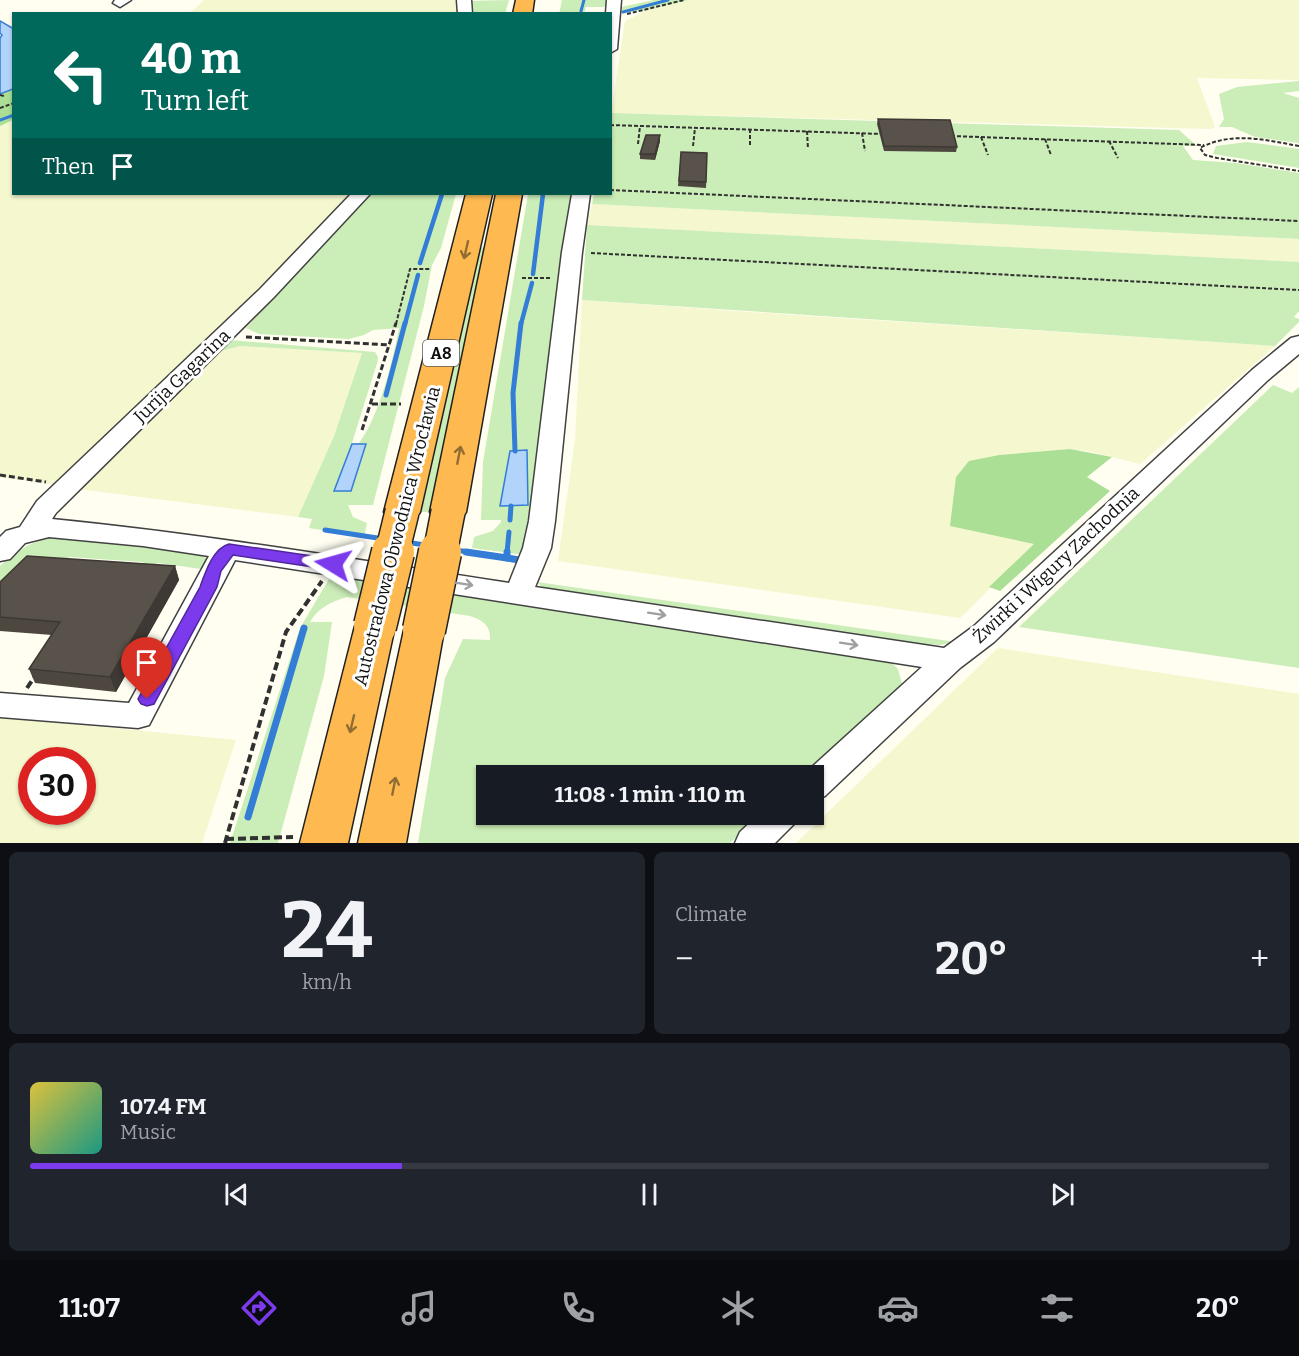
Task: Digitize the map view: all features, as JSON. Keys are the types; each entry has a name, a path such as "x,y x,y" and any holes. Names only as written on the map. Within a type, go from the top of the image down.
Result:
{"highway":[{"name":"Autostradowa Obwodnica Wrocławia","path":"308,840 375,626 479,195"},
{"name":"Autostradowa Obwodnica Wrocławia","path":"382,843 509,195"}],"street":[{"name":"Jurija Gagarina","path":"0,552 16,537 31,531 46,507 296,264 360,195"},
{"path":"519,592 537,548 542,521 572,252 581,195"},
{"name":"Żwirki i Wigury Zachodnia","path":"824,776 949,660 984,634 1260,375 1299,343"},
{"path":"31,531 49,528 105,532 229,549 949,660"},
{"path":"8,706 138,716 208,587 214,570 229,549"},
{"path":"752,843 771,825"}],"path":[{"path":"611,9 684,0"},
{"path":"0,95 4,96"},
{"path":"612,125 886,134"},
{"path":"638,144 640,126"},
{"path":"693,147 695,128"},
{"path":"750,129 750,147"},
{"path":"807,131 808,149"},
{"path":"862,133 865,151"},
{"path":"946,136 1204,145 1237,137 1299,146"},
{"path":"981,137 988,154"},
{"path":"1045,139 1051,155"},
{"path":"1109,141 1118,158"},
{"path":"1204,145 1200,148 1201,152 1217,158 1299,171"},
{"path":"612,190 1299,221"},
{"path":"585,253 1299,291"},
{"path":"362,430 390,345 410,269 430,269"},
{"path":"522,278 537,278"},
{"path":"223,336 390,345"},
{"path":"372,404 401,404"},
{"path":"0,475 69,485"},
{"path":"308,840 226,841 286,632 338,565"},
{"path":"8,706 40,668"}],"green space":[{"path":"204,0 455,0 457,10 457,12 191,12"},
{"path":"509,0 506,12 469,12 468,1"},
{"path":"562,0 610,0 608,7 586,7 584,12 559,12"},
{"path":"654,0 689,0 647,10 621,13 621,7"},
{"path":"689,0 1299,0 1299,80 1197,78 1215,127 1211,129 612,113 625,21 647,10"},
{"path":"1299,81 1299,91 1283,93 1299,98 1299,143 1255,137 1232,127 1219,127 1224,119 1219,94 1237,87"},
{"path":"12,89 12,120 0,126 0,94"},
{"path":"612,113 1179,130 1197,146 1183,146 1193,160 1236,163 1299,173 1299,239 592,204 594,195 612,195"},
{"path":"12,120 12,195 351,195 340,203 295,255 57,485 0,477 0,126"},
{"path":"1247,142 1299,149 1299,168 1213,154 1216,146"},
{"path":"368,195 456,195 441,248 432,265 424,306 373,505 348,505 353,517 367,523 364,537 309,528 312,519 298,517 334,436 362,353 240,346 221,351 229,340 375,352 378,360 352,443 359,443 379,404 399,328 373,330 349,339 259,334 246,328"},
{"path":"528,195 574,195 568,251 560,264 560,294 554,360 524,555 472,548 474,537 493,531 501,522 501,520 481,520 483,462"},
{"path":"592,204 1299,239 1299,262 587,225"},
{"path":"587,225 1299,262 1299,311 1294,317 1299,319 1299,322 1275,346 582,300"},
{"path":"488,247 432,512 419,512 477,248"},
{"path":"582,300 1275,346 1140,464 1070,449 999,455 969,462 1035,544 960,618 558,561 575,440"},
{"path":"240,346 362,353 334,436 298,517 78,489 221,351"},
{"path":"1273,385 1292,393 1299,387 1299,668 1019,627"},
{"path":"1070,449 1112,457 1087,477 1110,491 1000,591 989,587 1034,544 950,526 956,477 969,461 999,455"},
{"path":"63,536 192,552 209,559 206,568 201,569 159,563 145,566 143,562 69,557 62,567 0,595 0,566 29,545"},
{"path":"332,574 889,660 898,669 902,684 816,765 476,765 476,825 751,825 730,843 418,843 445,678 463,639 490,640 489,630 482,621 470,616 347,597 326,606 310,622 332,622 324,676 278,843 230,843 300,628"},
{"path":"537,582 956,642 940,645 912,643 542,587"},
{"path":"998,648 1299,694 1299,843 796,843 815,825 824,825 824,816"},
{"path":"0,717 236,740 202,843 0,843"}],"water":[{"path":"0,21 12,28 12,89 0,94 0,38 2,35"},
{"path":"352,444 366,444 351,491 334,491"},
{"path":"527,450 528,505 500,506 510,451"}],"building":[{"path":"878,119 950,120 957,147 884,146"},
{"path":"646,135 660,135 655,154 640,154"},
{"path":"681,152 707,153 706,182 679,181"},
{"path":"27,556 175,566 110,677 29,669 60,622 0,617 0,582"}],"waterway":[{"path":"581,11 584,0"},
{"path":"623,12 668,0"},
{"path":"0,120 12,116"},
{"path":"420,263 442,195"},
{"path":"533,274 543,195"},
{"path":"405,324 418,275"},
{"path":"521,324 532,283"},
{"path":"386,395 405,323"},
{"path":"515,451 513,393 521,323"},
{"path":"510,520 511,506"},
{"path":"325,530 384,539"},
{"path":"507,553 509,532"},
{"path":"405,542 425,545"},
{"path":"455,550 476,553"},
{"path":"466,552 507,558"},
{"path":"507,553 507,558"},
{"path":"507,558 519,560"},
{"path":"248,817 304,628"}],"route":[{"path":"147,699 208,587 214,570 229,549 333,564"}]}
